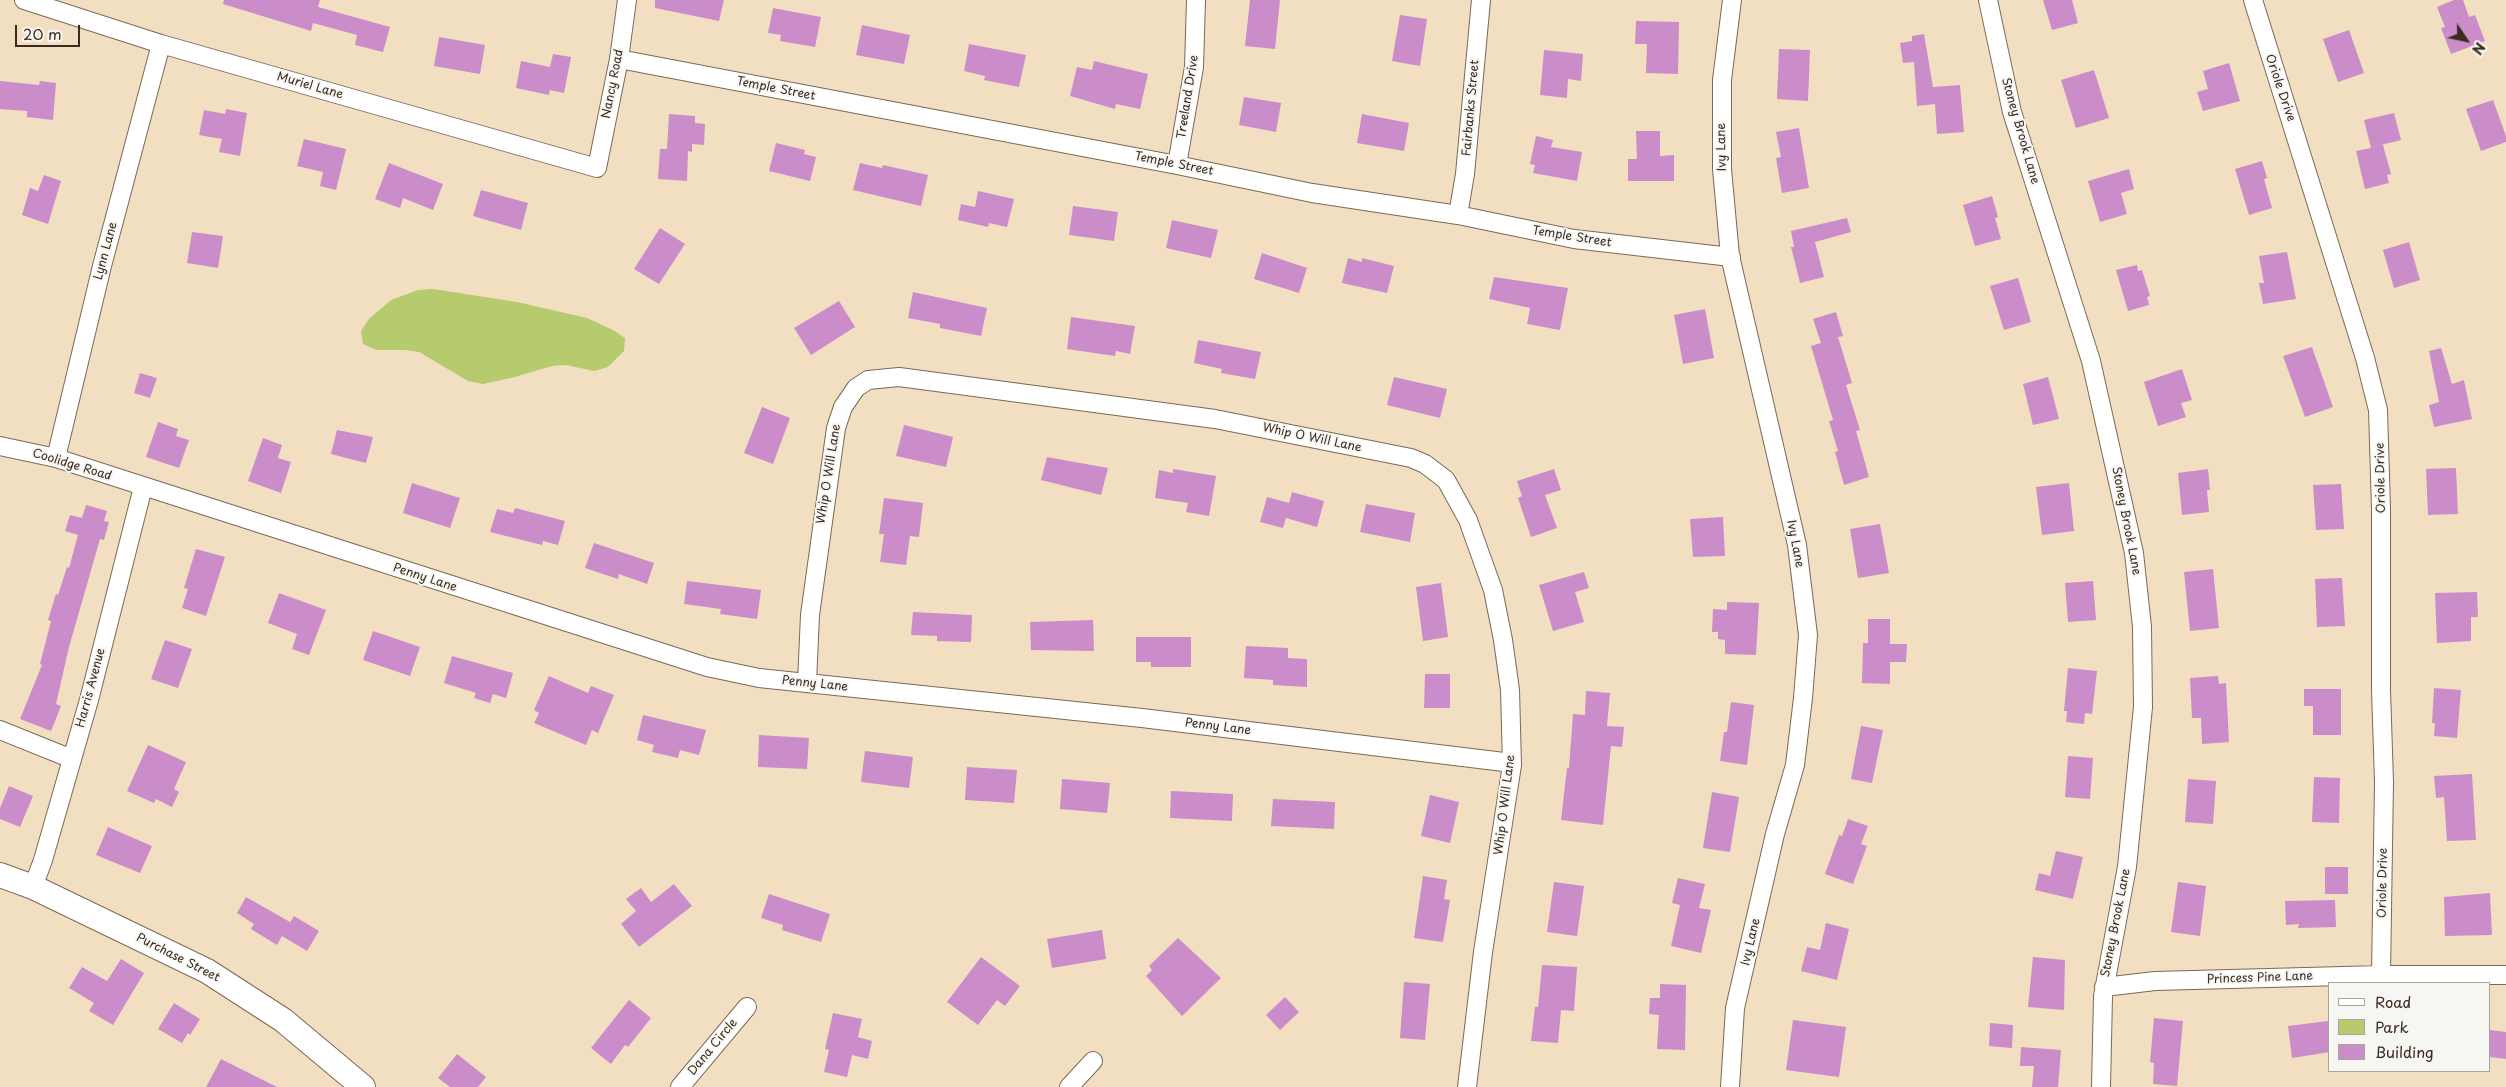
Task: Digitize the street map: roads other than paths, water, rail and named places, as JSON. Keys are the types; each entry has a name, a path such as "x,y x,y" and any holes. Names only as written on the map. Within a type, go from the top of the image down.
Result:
{"main road":[{"name":"Purchase Street","path":"0,875 33,887 207,970 283,1020 363,1087"}],"street":[{"name":"Muriel Lane","path":"24,0 161,44 597,168"},
{"name":"Nancy Road","path":"597,168 619,59 627,0"},
{"name":"Treeland Drive","path":"1177,164 1194,67 1196,0"},
{"name":"Fairbanks Street","path":"1458,215 1465,174 1481,0"},
{"name":"Ivy Lane","path":"1730,1087 1735,1008 1775,834 1795,765 1804,698 1808,636 1797,544 1730,257 1722,169 1722,80 1732,0"},
{"name":"Stoney Brook Lane","path":"1988,0 2012,112 2091,361 2134,553 2142,627 2143,707 2127,867 2104,987 2101,1087"},
{"name":"Oriole Drive","path":"2253,0 2365,358 2378,410 2382,509 2381,690 2384,782 2380,974"},
{"name":"Lynn Lane","path":"56,458 102,266 161,44"},
{"name":"Temple Street","path":"619,59 1177,164 1312,193 1458,215 1574,240 1730,257"},
{"name":"Whip O Will Lane","path":"807,683 810,615 838,417 850,396 868,380 899,376 1215,419 1411,458 1435,470 1446,480 1468,520 1493,590 1510,690 1512,763 1483,952 1467,1087"},
{"name":"Coolidge Road","path":"0,446 56,458 143,487"},
{"name":"Penny Lane","path":"143,487 707,667 759,678 1142,718 1512,763"},
{"name":"Harris Avenue","path":"33,887 43,860 72,759 143,487"},
{"path":"0,730 72,759"},
{"name":"Princess Pine Lane","path":"2104,987 2155,981 2380,974 2506,975"},
{"name":"Dana Circle","path":"680,1087 747,1007"},
{"path":"1069,1087 1093,1061"}]}
